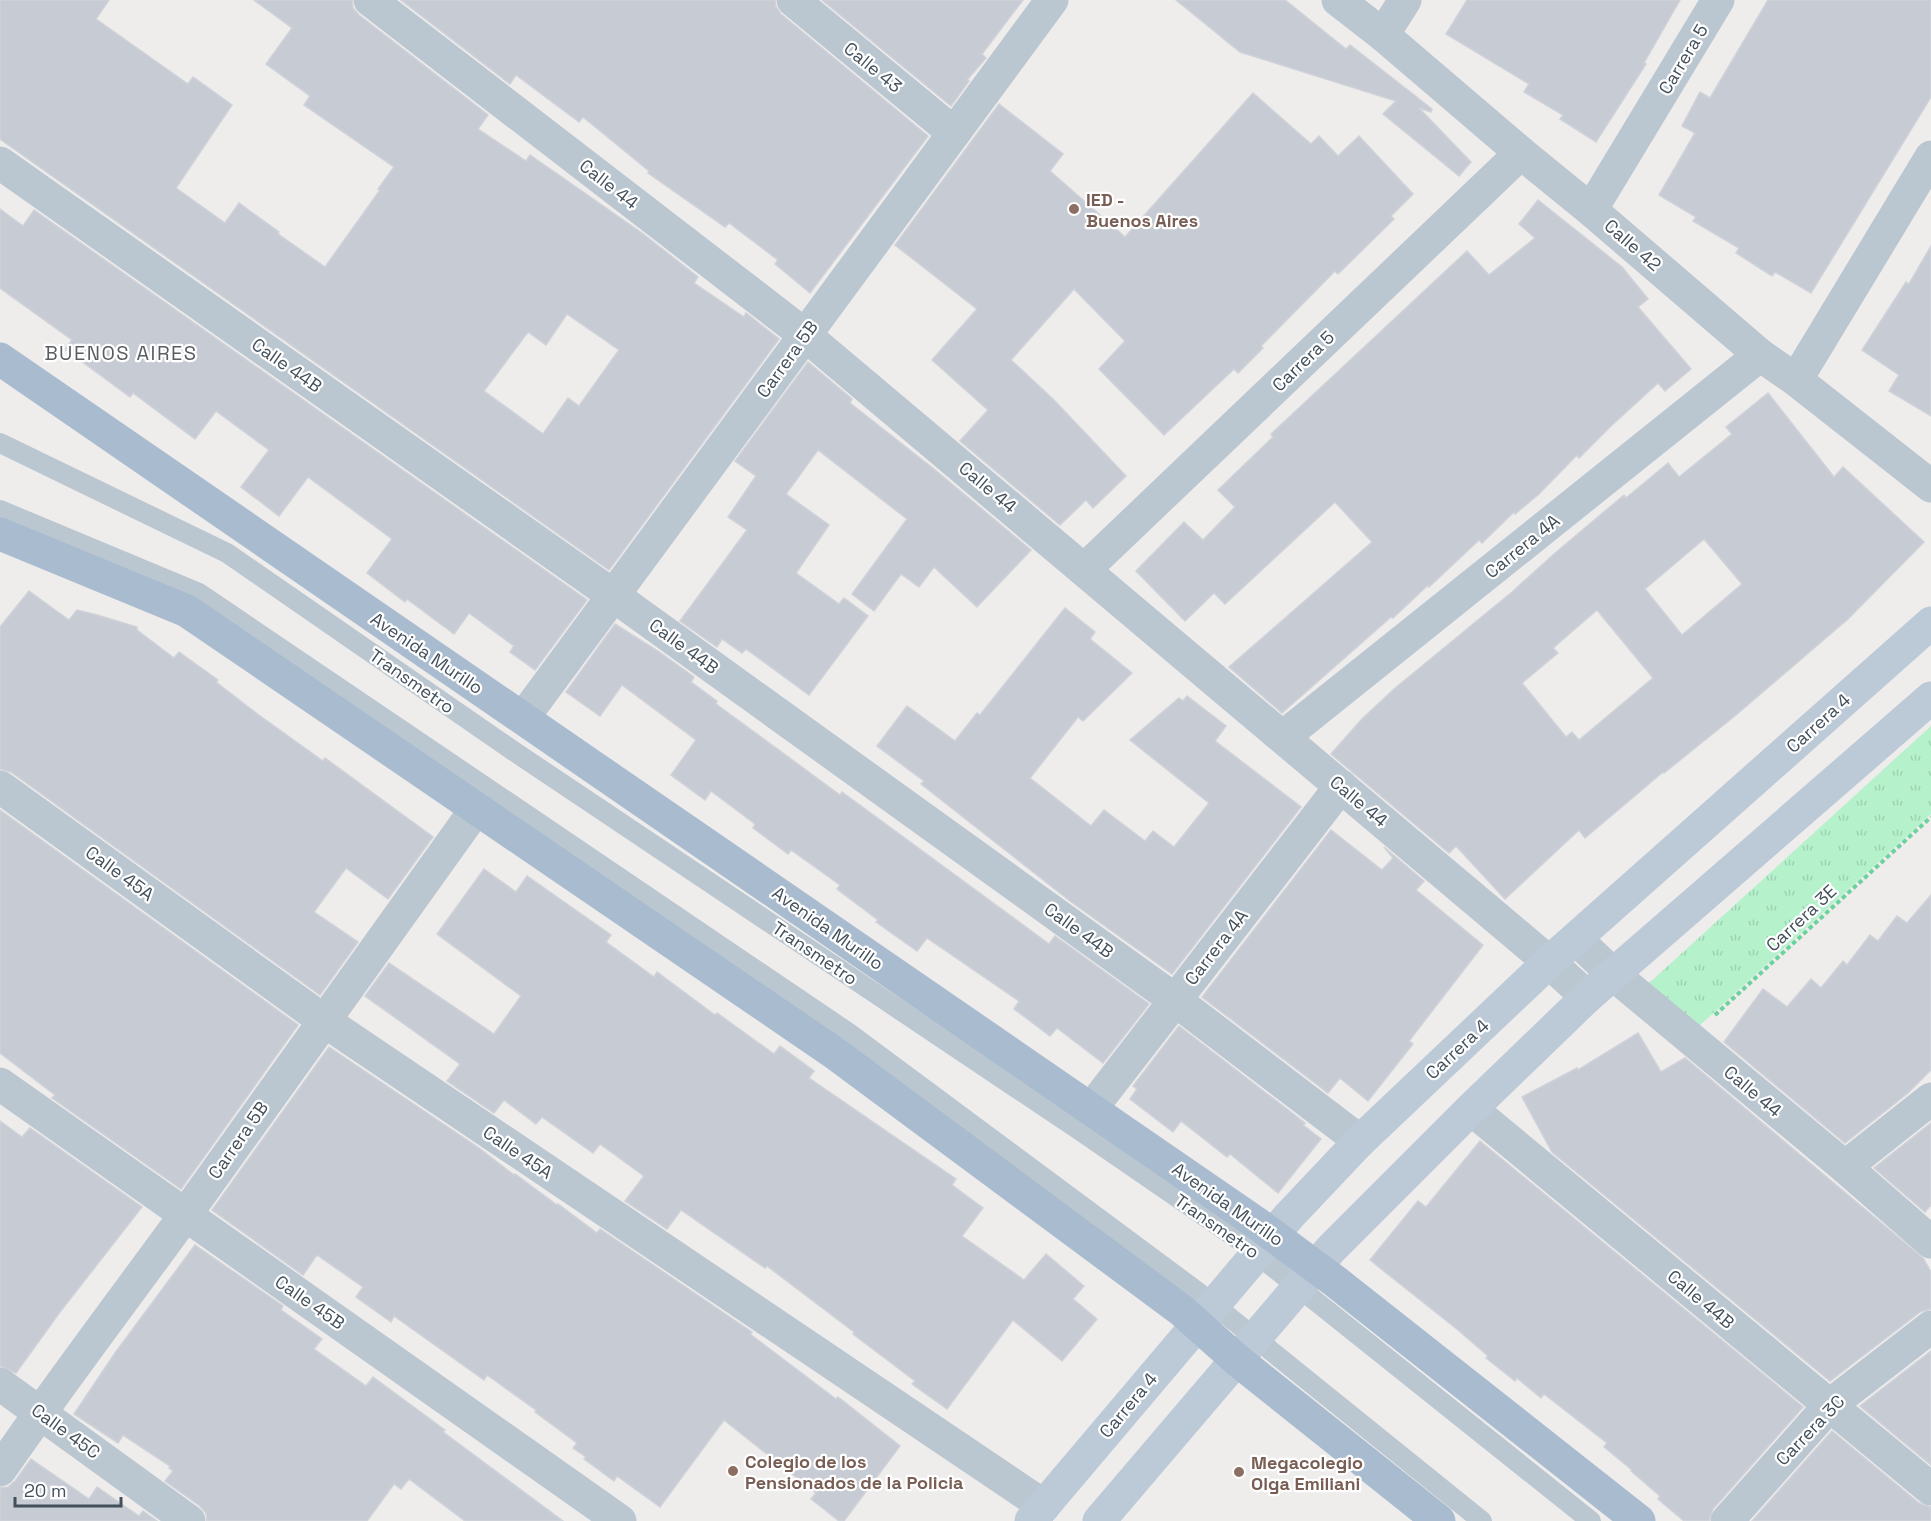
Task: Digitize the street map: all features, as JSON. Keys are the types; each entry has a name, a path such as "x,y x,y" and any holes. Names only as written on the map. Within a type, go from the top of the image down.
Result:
{"main road":[{"name":"Avenida Murillo","path":"0,358 1091,1109 1308,1277 1639,1521"},
{"path":"0,534 187,611 833,1052 1206,1314 1439,1521"}],"street":[{"name":"Calle 44","path":"370,0 805,335 1085,569 1549,962 1587,997"},
{"name":"Calle 43","path":"793,0 954,133"},
{"name":"Carrera 5B","path":"523,718 1052,0"},
{"name":"Calle 42","path":"1338,0 1592,210 1760,355 1796,380 1931,486"},
{"path":"1383,35 1405,0"},
{"name":"Carrera 5","path":"1592,210 1718,0"},
{"name":"Carrera 5","path":"1085,569 1521,153"},
{"path":"1796,380 1931,157"},
{"name":"Calle 44B","path":"0,163 614,596 1175,1000 1360,1141"},
{"name":"Carrera 4A","path":"1283,737 1760,355"},
{"name":"Carrera 4","path":"1038,1513 1265,1244 1360,1141 1549,962 1931,623"},
{"path":"1099,1521 1331,1249 1471,1109 1587,997 1931,698"},
{"name":"Carrera 4A","path":"1091,1109 1341,786"},
{"name":"Calle 45A","path":"0,787 323,1020 1038,1513"},
{"name":"Carrera 5B","path":"0,1470 476,809"},
{"name":"Calle 44","path":"1576,939 1614,975 1845,1167 1931,1242"},
{"name":"Calle 45B","path":"0,1084 620,1521"},
{"path":"1845,1167 1931,1099"},
{"name":"Calle 44B","path":"1471,1109 1931,1489"},
{"name":"Carrera 3C","path":"1727,1521 1830,1405 1931,1327"},
{"name":"Calle 45C","path":"0,1384 189,1521"}],"lane":[{"name":"Transmetro","path":"0,443 227,553 512,750 1069,1123 1265,1244"},
{"path":"0,510 199,593 849,1033 1206,1314"},
{"path":"1308,1277 1591,1521"},
{"path":"1246,1349 1482,1521"}],"path":[{"name":"Carrera 3E","path":"1690,1038 1931,817"}],"green space":[{"path":"1931,726 1931,814 1698,1027 1648,984"}],"building":[{"path":"0,0 109,0 96,19 188,84 193,77 232,105 176,188 225,223 239,203 325,267 394,167 304,105 310,96 266,64 292,28 254,0 352,0 353,8 359,15 488,115 478,129 526,161 530,155 642,233 698,277 694,283 744,317 746,313 779,339 609,570 0,139","holes":["567,314 619,350 579,406 568,398 543,434 484,391 528,332 546,345"]},
{"path":"401,0 775,0 776,7 781,14 928,136 810,293 775,264 778,260 729,223 725,227 648,173 649,171 583,117 579,122 516,75 510,84"},
{"path":"822,0 1023,0 982,54 986,58 967,80 969,81 951,106"},
{"path":"1176,0 1285,0 1346,49 1350,45 1432,109 1431,112 1419,108 1471,162 1459,176 1383,114 1396,101 1240,52"},
{"path":"1467,0 1680,0 1644,63 1646,64 1596,142 1560,119 1563,115 1524,92 1529,84 1446,34"},
{"path":"1768,0 1931,0 1931,97 1811,293 1775,272 1772,276 1736,253 1739,248 1693,221 1696,217 1659,195 1695,133 1682,126 1700,92 1710,98"},
{"path":"1253,93 1311,144 1319,136 1338,156 1359,136 1413,194 1391,216 1394,219 1338,274 1335,271 1261,346 1263,348 1238,373 1234,369 1164,435 1099,369 1125,341 1074,289 1011,360 1053,399 1126,476 1093,508 1086,500 1060,525 960,441 988,410 932,360 977,309 895,245 999,104 1063,154 1050,171 1125,237"},
{"path":"1538,200 1622,267 1648,299 1638,307 1691,369 1665,391 1658,383 1579,458 1577,455 1539,494 1515,514 1514,512 1482,543 1479,540 1429,587 1428,585 1282,713 1229,667 1372,542 1335,502 1225,604 1214,593 1185,621 1136,571 1184,522 1203,540 1235,507 1218,490 1273,437 1271,434 1467,251 1489,275 1535,238 1519,224"},
{"path":"0,209 23,226 34,210 587,600 535,670 510,652 514,646 469,613 454,634 407,599 405,602 367,573 392,539 308,477 279,516 241,487 269,450 216,411 195,439 133,393 130,397 65,349 72,340 0,288"},
{"path":"1931,246 1931,416 1889,391 1899,375 1862,350 1906,282 1909,284"},
{"path":"808,362 852,399 850,403 1031,550 977,607 934,567 919,587 901,574 874,611 852,594 907,519 818,450 786,494 829,525 796,573 839,604 844,598 868,616 809,695 746,649 742,653 722,639 717,647 680,621 747,530 728,517 756,476 735,461"},
{"path":"1768,393 1834,477 1843,467 1924,542 1848,619 1736,715 1663,772 1585,838 1579,830 1505,899 1456,846 1449,853 1331,754 1361,720 1394,689 1512,592 1624,495 1626,498 1668,463 1679,477 1732,434 1726,427","holes":["1704,539 1742,584 1682,635 1645,589","1597,610 1653,678 1579,740 1572,732 1566,737 1522,683 1558,653 1553,648"]},
{"path":"29,591 69,620 77,610 97,615 137,627 137,630 174,658 179,652 218,680 216,682 256,713 323,761 325,758 433,837 388,899 346,868 314,912 358,942 320,995 11,772 0,769 0,627"},
{"path":"1065,608 1095,632 1090,639 1132,673 1083,721 1078,717 1030,778 1091,826 1104,810 1145,841 1153,831 1174,847 1209,803 1130,740 1179,698 1183,701 1187,696 1226,726 1215,741 1301,807 1172,974 1070,901 921,784 924,781 877,746 907,706 955,741 977,713 980,715"},
{"path":"615,624 694,677 691,682 717,701 716,704 840,795 842,792 1049,944 1055,936 1149,1004 1103,1063 1057,1028 1050,1036 1014,1009 1019,1001 927,938 917,951 876,922 878,920 837,889 840,885 791,850 788,854 753,828 755,824 711,791 705,800 671,775 696,740 622,685 600,716 566,692"},
{"path":"0,810 298,1025 181,1189 52,1098 55,1095 0,1053"},
{"path":"1331,830 1382,870 1393,858 1384,847 1424,881 1416,890 1483,945 1409,1041 1413,1044 1368,1101 1340,1078 1328,1093 1202,997"},
{"path":"484,869 516,892 527,876 611,935 606,942 654,977 657,972 715,1015 717,1013 774,1054 780,1046 814,1071 809,1078 956,1179 952,1185 983,1208 962,1236 1024,1280 1046,1254 1084,1286 1073,1299 1097,1319 1062,1361 1013,1320 947,1409 912,1384 915,1381 853,1334 854,1332 767,1266 765,1268 681,1210 667,1229 625,1201 644,1176 600,1144 593,1153 542,1117 536,1124 504,1100 494,1113 447,1081 460,1064 365,996 389,963 494,1034 521,996 437,934"},
{"path":"1931,895 1931,1070 1908,1093 1845,1143 1724,1042 1763,989 1787,1007 1811,979 1821,988 1843,961 1847,965 1870,935 1878,941 1897,916 1907,923"},
{"path":"1179,1026 1305,1123 1303,1125 1321,1139 1278,1193 1230,1154 1227,1157 1181,1121 1173,1132 1130,1099 1137,1089 1133,1086"},
{"path":"1638,1033 1661,1072 1685,1058 1923,1258 1931,1272 1931,1309 1920,1312 1830,1381 1552,1152 1522,1097 1577,1068 1578,1070"},
{"path":"329,1047 479,1148 597,1233 600,1229 752,1332 750,1334 836,1399 838,1397 900,1446 844,1521 839,1521 811,1499 816,1493 724,1420 660,1507 617,1476 614,1481 584,1459 586,1457 573,1448 577,1443 487,1375 484,1380 394,1316 391,1322 356,1297 363,1287 317,1255 303,1275 212,1210"},
{"path":"0,1121 22,1137 30,1128 142,1207 60,1312 16,1373 0,1366"},
{"path":"1931,1123 1931,1205 1925,1212 1874,1168"},
{"path":"1480,1141 1803,1407 1713,1509 1709,1521 1684,1521 1658,1499 1660,1496 1632,1470 1604,1447 1607,1443 1544,1394 1541,1398 1517,1378 1515,1381 1486,1358 1488,1356 1458,1330 1370,1260 1418,1201 1426,1207"},
{"path":"195,1245 283,1306 281,1310 322,1339 314,1349 366,1386 373,1377 563,1521 465,1521 409,1479 401,1489 394,1484 367,1521 207,1521 206,1513 200,1506 165,1481 173,1471 169,1468 170,1466 123,1435 118,1443 74,1414 115,1353"},
{"path":"1931,1351 1931,1465 1860,1406"},
{"path":"1832,1431 1919,1503 1931,1507 1931,1521 1752,1521"},
{"path":"31,1459 89,1499 97,1487 139,1516 143,1511 157,1521 0,1521 0,1488 8,1487 15,1481"}],"place":[{"name":"IED - Buenos Aires","path":"1074,209"},
{"name":"Colegio de los Pensionados de la Policia","path":"733,1471"},
{"name":"Megacolegio Olga Emiliani","path":"1239,1472"}],"district":[{"name":"BUENOS AIRES","path":"121,353"}]}
